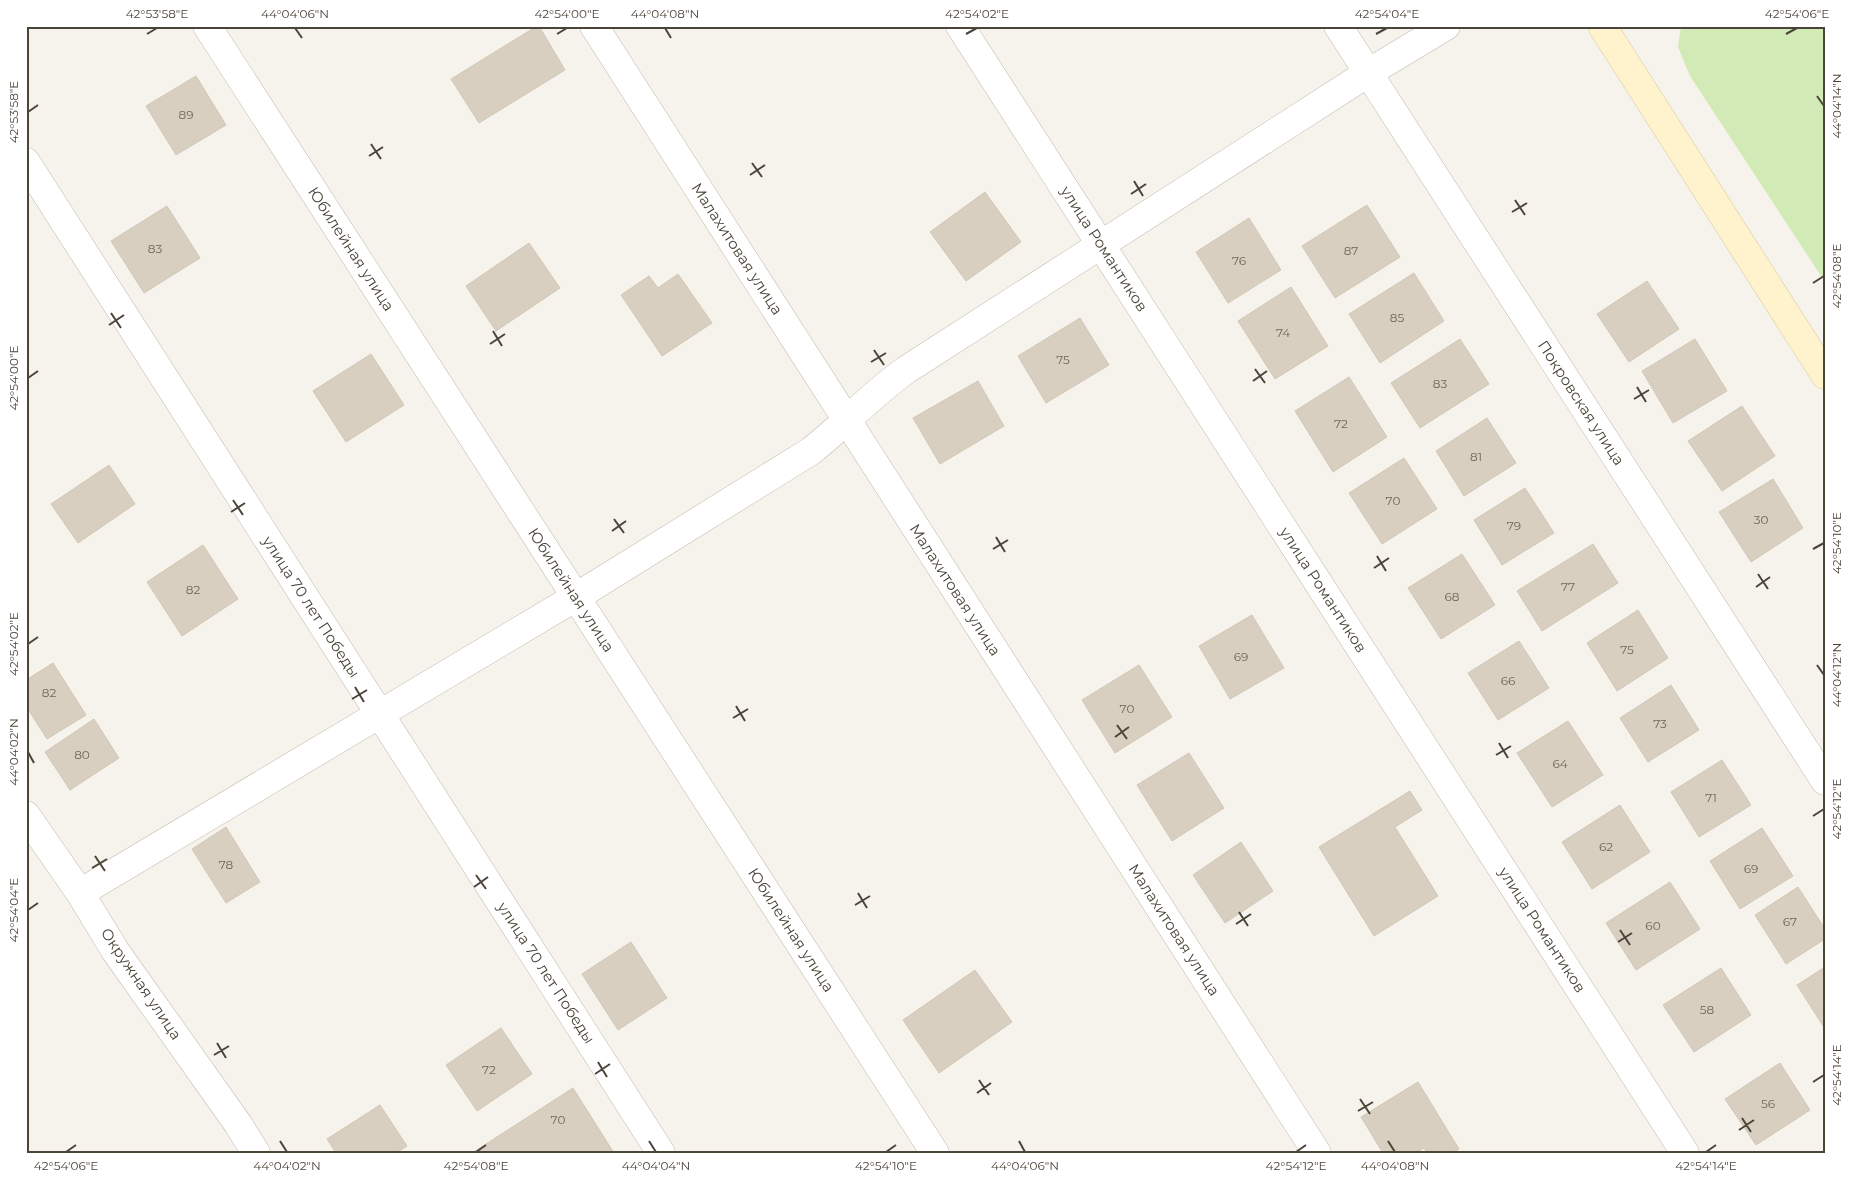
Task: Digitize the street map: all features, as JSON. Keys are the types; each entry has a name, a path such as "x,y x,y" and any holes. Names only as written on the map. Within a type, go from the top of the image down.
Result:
{"main road":[{"path":"1602,26 1825,374"}],"street":[{"name":"Юбилейная улица","path":"207,26 935,1153"},
{"name":"Малахитовая улица","path":"594,26 1317,1153"},
{"name":"улица Романтиков","path":"960,26 1685,1153"},
{"name":"Покровская улица","path":"1338,26 1825,781"},
{"path":"80,893 576,597 811,451 867,400 906,370 1446,26"},
{"name":"улица 70 лет Победы","path":"26,162 662,1153"},
{"name":"Окружная улица","path":"26,816 80,893 116,952 238,1124 256,1153"}],"green space":[{"path":"1681,26 1825,26 1825,282 1690,76 1678,47"}],"building":[{"path":"539,26 565,70 479,123 451,79"},
{"path":"196,76 226,125 176,155 146,106"},
{"path":"985,192 1021,242 966,281 930,232"},
{"path":"1367,205 1400,257 1335,298 1302,246"},
{"path":"167,206 200,258 144,293 111,241"},
{"path":"1249,218 1281,270 1228,303 1196,252"},
{"path":"529,243 560,288 496,331 466,286"},
{"path":"1414,273 1444,321 1380,363 1349,314"},
{"path":"678,274 712,323 662,356 621,295 649,276 658,288"},
{"path":"1647,281 1679,329 1629,362 1597,314"},
{"path":"1291,287 1328,346 1275,379 1238,321"},
{"path":"1080,318 1109,365 1046,403 1018,356"},
{"path":"1460,339 1489,384 1420,428 1391,383"},
{"path":"1695,339 1727,391 1673,423 1642,371"},
{"path":"371,354 404,405 346,442 313,391"},
{"path":"1349,377 1387,437 1333,472 1295,411"},
{"path":"978,381 1004,426 940,464 913,418"},
{"path":"1742,406 1775,456 1722,491 1688,441"},
{"path":"1487,418 1516,463 1464,496 1436,451"},
{"path":"1404,458 1437,509 1382,544 1349,493"},
{"path":"109,465 135,504 78,543 51,504"},
{"path":"1773,479 1803,528 1751,562 1719,512"},
{"path":"1525,488 1554,533 1502,565 1474,520"},
{"path":"1593,544 1618,583 1542,631 1517,591"},
{"path":"203,545 238,599 182,636 147,582"},
{"path":"1462,554 1495,605 1441,639 1408,588"},
{"path":"1638,610 1668,658 1617,691 1587,643"},
{"path":"1252,615 1284,668 1230,699 1199,646"},
{"path":"1519,641 1549,688 1498,720 1468,673"},
{"path":"53,663 86,715 47,739 26,706 26,680"},
{"path":"1139,665 1172,717 1115,753 1082,700"},
{"path":"1671,685 1699,730 1648,762 1620,718"},
{"path":"94,719 119,758 70,790 45,752"},
{"path":"1568,721 1603,775 1552,807 1517,753"},
{"path":"1189,753 1224,808 1172,841 1137,785"},
{"path":"1722,760 1751,805 1699,837 1671,792"},
{"path":"1410,791 1422,810 1395,827 1438,896 1374,936 1319,847"},
{"path":"1620,805 1650,852 1592,889 1562,842"},
{"path":"226,827 260,882 226,903 192,849"},
{"path":"1762,828 1793,876 1740,909 1710,861"},
{"path":"1241,842 1273,891 1225,923 1193,875"},
{"path":"1670,882 1700,929 1636,970 1606,923"},
{"path":"1798,887 1825,929 1825,939 1786,964 1755,915"},
{"path":"631,942 667,998 618,1030 582,974"},
{"path":"1825,967 1825,1029 1797,985"},
{"path":"1721,968 1751,1015 1694,1052 1663,1005"},
{"path":"975,970 1012,1022 939,1073 903,1020"},
{"path":"501,1028 532,1074 477,1111 446,1065"},
{"path":"1780,1063 1810,1110 1756,1145 1725,1099"},
{"path":"1418,1082 1459,1149 1453,1153 1427,1153 1424,1148 1416,1153 1383,1153 1361,1117"},
{"path":"573,1088 614,1153 472,1153"},
{"path":"380,1105 407,1146 396,1153 336,1153 327,1139"}]}
